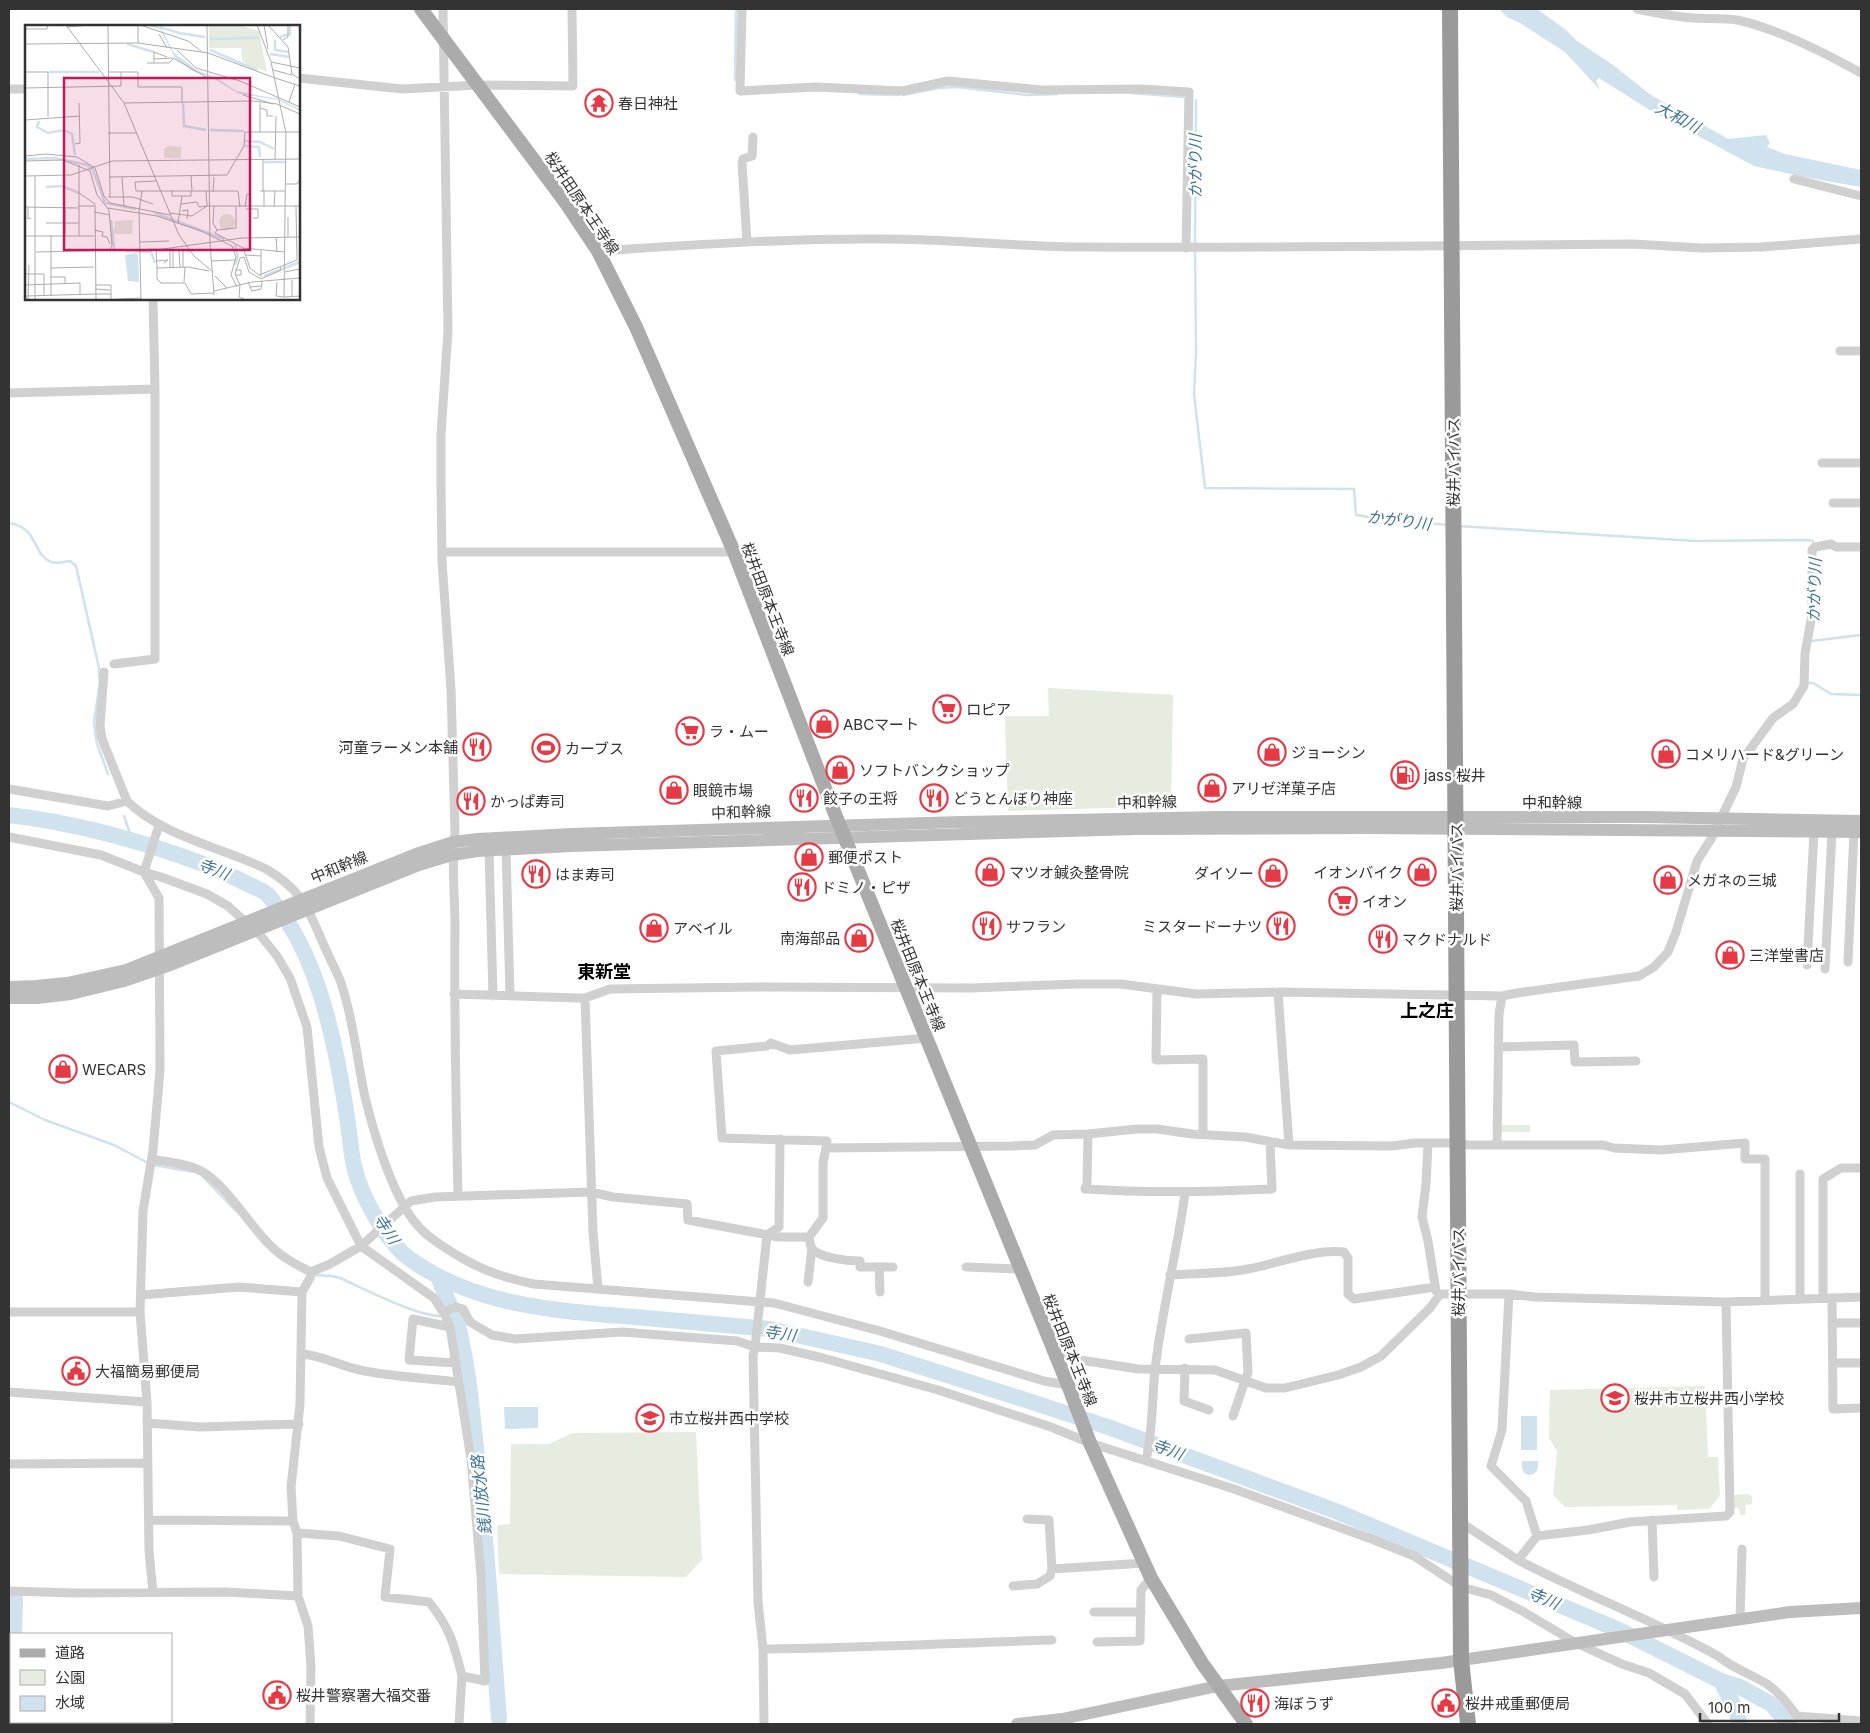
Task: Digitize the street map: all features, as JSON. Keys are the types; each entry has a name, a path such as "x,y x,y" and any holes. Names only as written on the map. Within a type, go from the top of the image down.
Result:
{"highway":[{"name":"桜井バイパス","path":"1450,9 1458,995 1460,1584 1461,1660 1468,1724"}],"main road":[{"name":"桜井田原本王寺線","path":"421,9 444,37 566,203 598,251 636,327 734,552 800,728 1055,1356 1070,1388 1089,1440 1151,1578 1202,1663 1246,1724"},
{"name":"中和幹線","path":"9,998 37,998 94,989 303,905 416,854 453,842 478,839 571,834 1154,829 1720,819 1861,821"},
{"name":"中和幹線","path":"1456,823 1715,832 1858,832"},
{"name":"中和幹線","path":"303,905 452,855 489,850 842,831"},
{"name":"中和幹線","path":"9,987 68,983 159,964"},
{"path":"1017,1724 1062,1722 1218,1686 1461,1660 1790,1612 1861,1608"}],"street":[{"path":"443,9 448,331 441,434 442,552 450,690 455,832 452,855 455,924 454,994 458,1196"},
{"path":"300,78 402,89 478,85 573,86 572,9"},
{"path":"742,9 740,91 816,87 902,91 948,82 1041,90 1142,89 1189,92 1186,248"},
{"path":"1637,9 1694,18 1717,18 1738,21 1761,27 1840,61 1861,73"},
{"path":"9,89 25,89"},
{"path":"747,242 742,162 743,159 752,156 753,137"},
{"path":"1794,179 1861,196"},
{"path":"598,251 747,242 887,239 1038,247 1351,248 1633,244 1702,248 1762,247 1861,239"},
{"path":"114,664 155,658 153,300"},
{"path":"1840,350 1861,351"},
{"path":"9,393 155,388"},
{"path":"1822,463 1861,464"},
{"path":"1834,503 1861,503"},
{"path":"454,994 584,998 610,989 757,987 907,988 1121,984 1196,994 1278,992 1502,996 1639,976 1654,967 1668,952 1676,932 1697,861 1715,832 1736,787 1743,758 1773,718 1793,704 1804,686 1805,654 1812,615 1812,550 1815,547 1831,544 1836,547 1861,547"},
{"path":"442,552 734,552"},
{"path":"104,672 100,726 102,739 127,801 139,813 158,826 266,869 278,877 303,905 342,986 378,1145 403,1209 428,1236 461,1258 481,1269 506,1279 534,1284 759,1305 763,1301 774,1303 880,1331 1070,1388"},
{"path":"9,789 108,806 127,801"},
{"path":"153,1592 147,1422 140,1312 143,1211 151,1162 160,1070 159,898 144,871 158,826"},
{"path":"1808,965 1814,832"},
{"path":"1825,969 1832,832"},
{"path":"1848,962 1858,832"},
{"path":"9,837 101,855 207,894 228,906 252,926 277,956 290,978 307,1027 321,1155 327,1178 363,1244 434,1298 446,1319 456,1363 471,1459 477,1529 485,1681 462,1676"},
{"path":"506,849 510,996"},
{"path":"489,850 493,996"},
{"path":"1157,989 1156,1060 1203,1059 1203,1134"},
{"path":"1278,992 1290,1145"},
{"path":"1497,1145 1499,1014 1502,996"},
{"path":"584,998 591,1192 598,1289"},
{"path":"809,1236 823,1218 823,1163 827,1141 722,1138 716,1051 767,1046 771,1043 790,1050 927,1038"},
{"path":"1498,1047 1574,1045 1575,1062 1636,1060"},
{"path":"826,1148 1035,1145 1053,1135 1138,1129 1246,1137 1290,1145 1392,1146 1458,1143 1468,1145 1595,1145 1614,1148 1661,1150 1745,1144 1744,1159 1765,1159 1765,1300"},
{"path":"1088,1134 1087,1184 1085,1189 1185,1192 1272,1189 1270,1142"},
{"path":"764,1724 763,1648 758,1602 753,1356 767,1235 779,1227 780,1139"},
{"path":"1055,1356 1138,1369 1184,1368 1215,1370 1266,1388 1285,1388 1338,1375 1360,1367 1381,1356 1430,1308 1438,1291 1422,1217 1428,1144"},
{"path":"151,1162 197,1169 210,1177 231,1198 271,1247 311,1275"},
{"path":"1861,1168 1841,1168 1823,1179 1827,1298 1832,1323 1833,1409 1861,1408"},
{"path":"1800,1174 1800,1299"},
{"path":"310,1724 311,1667 308,1626 298,1596 297,1533 293,1521 291,1487 299,1424 302,1292 311,1275 363,1244 411,1201 458,1196 591,1192 614,1198 688,1204 688,1220 767,1235 809,1236"},
{"path":"1146,1460 1152,1418 1155,1369 1185,1192"},
{"path":"808,1282 812,1248 809,1236"},
{"path":"812,1248 820,1254 846,1261 860,1261 860,1267 893,1267"},
{"path":"1170,1275 1246,1270 1313,1254 1335,1251 1344,1252 1348,1258 1348,1294 1354,1299 1438,1291 1535,1297 1726,1302 1861,1297"},
{"path":"879,1267 880,1292"},
{"path":"966,1267 1020,1269"},
{"path":"141,1295 239,1286 302,1292"},
{"path":"1509,1294 1502,1430 1492,1466 1526,1502 1537,1536"},
{"path":"1518,1560 1537,1536 1588,1530 1630,1522 1726,1516 1730,1512 1726,1302"},
{"path":"446,1319 456,1307 463,1309 470,1322 492,1336 515,1339 622,1332 737,1341 780,1348 864,1369 1023,1417 1234,1489 1414,1556 1460,1584 1491,1595 1622,1664 1650,1673 1685,1694 1708,1724"},
{"path":"9,1312 140,1312"},
{"path":"446,1319 413,1319 409,1360 456,1363"},
{"path":"1832,1323 1861,1322"},
{"path":"1189,1339 1246,1333 1248,1372 1233,1416"},
{"path":"301,1354 315,1354 347,1368 368,1372 459,1382"},
{"path":"1833,1363 1861,1363"},
{"path":"1184,1368 1184,1401 1209,1410"},
{"path":"9,1392 146,1402"},
{"path":"147,1422 200,1427 299,1424"},
{"path":"9,1464 147,1463"},
{"path":"1013,1586 1037,1584 1050,1576 1052,1569 1049,1520 1027,1519"},
{"path":"149,1520 293,1521"},
{"path":"1652,1520 1654,1577"},
{"path":"1460,1525 1518,1560 1558,1581 1666,1630 1768,1685 1781,1695 1800,1720 1861,1721"},
{"path":"297,1533 339,1536 390,1549 385,1597 429,1602 442,1618 452,1638 462,1676 459,1724"},
{"path":"1740,1619 1742,1549"},
{"path":"1052,1569 1144,1563"},
{"path":"1097,1642 1140,1642 1141,1590 1151,1578"},
{"path":"9,1590 74,1594 153,1592 260,1593 298,1596"},
{"path":"1094,1612 1141,1612"},
{"path":"763,1648 861,1648 890,1645 1052,1640"}],"green space":[{"path":"1048,688 1173,695 1171,806 1008,811 1005,716 1049,716"},
{"path":"1499,1125 1530,1125 1530,1132 1499,1132"},
{"path":"1705,1386 1708,1457 1718,1457 1720,1496 1709,1509 1677,1510 1677,1505 1565,1507 1553,1495 1557,1451 1549,1438 1550,1390"},
{"path":"696,1432 702,1560 686,1577 499,1574 497,1525 510,1524 511,1444 549,1444 572,1433"},
{"path":"1748,1494 1752,1497 1752,1504 1747,1505 1746,1502 1745,1515 1741,1515 1738,1508 1733,1508 1734,1495"}],"water":[{"name":"大和川","path":"1499,9 1537,9 1651,95 1728,139 1766,135 1770,143 1767,147 1785,154 1861,170 1861,187 1754,166 1648,109 1599,78 1596,81 1600,90 1565,52 1520,23 1507,17"},
{"path":"504,1407 538,1407 538,1428 505,1429"},
{"path":"1521,1416 1537,1416 1537,1450 1521,1450"},
{"path":"1522,1461 1538,1461 1538,1469 1529,1475 1525,1473 1522,1470"}],"waterway":[{"name":"かがり川","path":"735,80 736,9"},
{"name":"かがり川","path":"903,95 938,88 957,87 1027,95 1057,94"},
{"name":"かがり川","path":"1132,93 1183,97"},
{"name":"かがり川","path":"859,94 898,95"},
{"name":"かがり川","path":"1196,100 1196,353 1194,394 1205,488 1354,489 1356,515 1448,525"},
{"path":"9,523 25,530 41,554 51,562 70,561 76,566 99,668 99,678"},
{"name":"かがり川","path":"1458,526 1696,541 1808,540 1813,541 1814,545"},
{"path":"1811,641 1861,635"},
{"path":"1808,682 1831,694 1861,695"},
{"path":"99,688 94,723 97,744 108,774"},
{"name":"寺川","path":"9,815 84,828 158,848 212,868 268,895 295,933 307,958 326,1013 339,1070 353,1161 362,1190 375,1217 392,1241 410,1259 435,1275 462,1287 518,1303 576,1312 770,1329 881,1354 1108,1427 1338,1512 1619,1630 1721,1681 1740,1687 1771,1704 1789,1724"},
{"path":"124,816 132,839"},
{"path":"9,1102 45,1120 114,1145 148,1163"},
{"path":"153,1165 194,1172"},
{"path":"202,1176 236,1211"},
{"path":"313,1275 340,1278 419,1312 443,1316"},
{"name":"銭川放水路","path":"438,1276 458,1326 468,1375 484,1522 499,1719"},
{"path":"9,1597 15,1598 14,1633"},
{"name":"寺川","path":"1721,1681 1737,1712 1739,1724"}],"place":[{"name":"春日神社","path":"599,103"},
{"name":"ロピア","path":"947,709"},
{"name":"ABCマート","path":"824,724"},
{"name":"ラ・ムー","path":"690,731"},
{"name":"河童ラーメン本舗","path":"477,747"},
{"name":"カーブス","path":"546,748"},
{"name":"ジョーシン","path":"1272,752"},
{"name":"コメリハード&グリーン","path":"1666,754"},
{"name":"ソフトバンクショップ","path":"840,770"},
{"name":"jass 桜井","path":"1405,775"},
{"name":"アリゼ洋菓子店","path":"1212,788"},
{"name":"眼鏡市場","path":"674,790"},
{"name":"餃子の王将","path":"804,798"},
{"name":"どうとんぼり神座","path":"934,798"},
{"name":"かっぱ寿司","path":"471,801"},
{"name":"郵便ポスト","path":"809,857"},
{"name":"マツオ鍼灸整骨院","path":"990,872"},
{"name":"イオンバイク","path":"1422,872"},
{"name":"ダイソー","path":"1273,873"},
{"name":"はま寿司","path":"536,874"},
{"name":"メガネの三城","path":"1668,880"},
{"name":"ドミノ・ピザ","path":"802,887"},
{"name":"イオン","path":"1343,901"},
{"name":"サフラン","path":"987,926"},
{"name":"ミスタードーナツ","path":"1281,926"},
{"name":"アベイル","path":"654,928"},
{"name":"南海部品","path":"859,938"},
{"name":"マクドナルド","path":"1383,939"},
{"name":"三洋堂書店","path":"1730,955"},
{"name":"WECARS","path":"63,1069"},
{"name":"大福簡易郵便局","path":"76,1371"},
{"name":"桜井市立桜井西小学校","path":"1615,1398"},
{"name":"市立桜井西中学校","path":"650,1418"},
{"name":"桜井警察署大福交番","path":"277,1695"},
{"name":"海ぼうず","path":"1255,1703"},
{"name":"桜井戒重郵便局","path":"1446,1703"}],"district":[{"name":"東新堂","path":"604,971"},
{"name":"上之庄","path":"1427,1010"}]}
